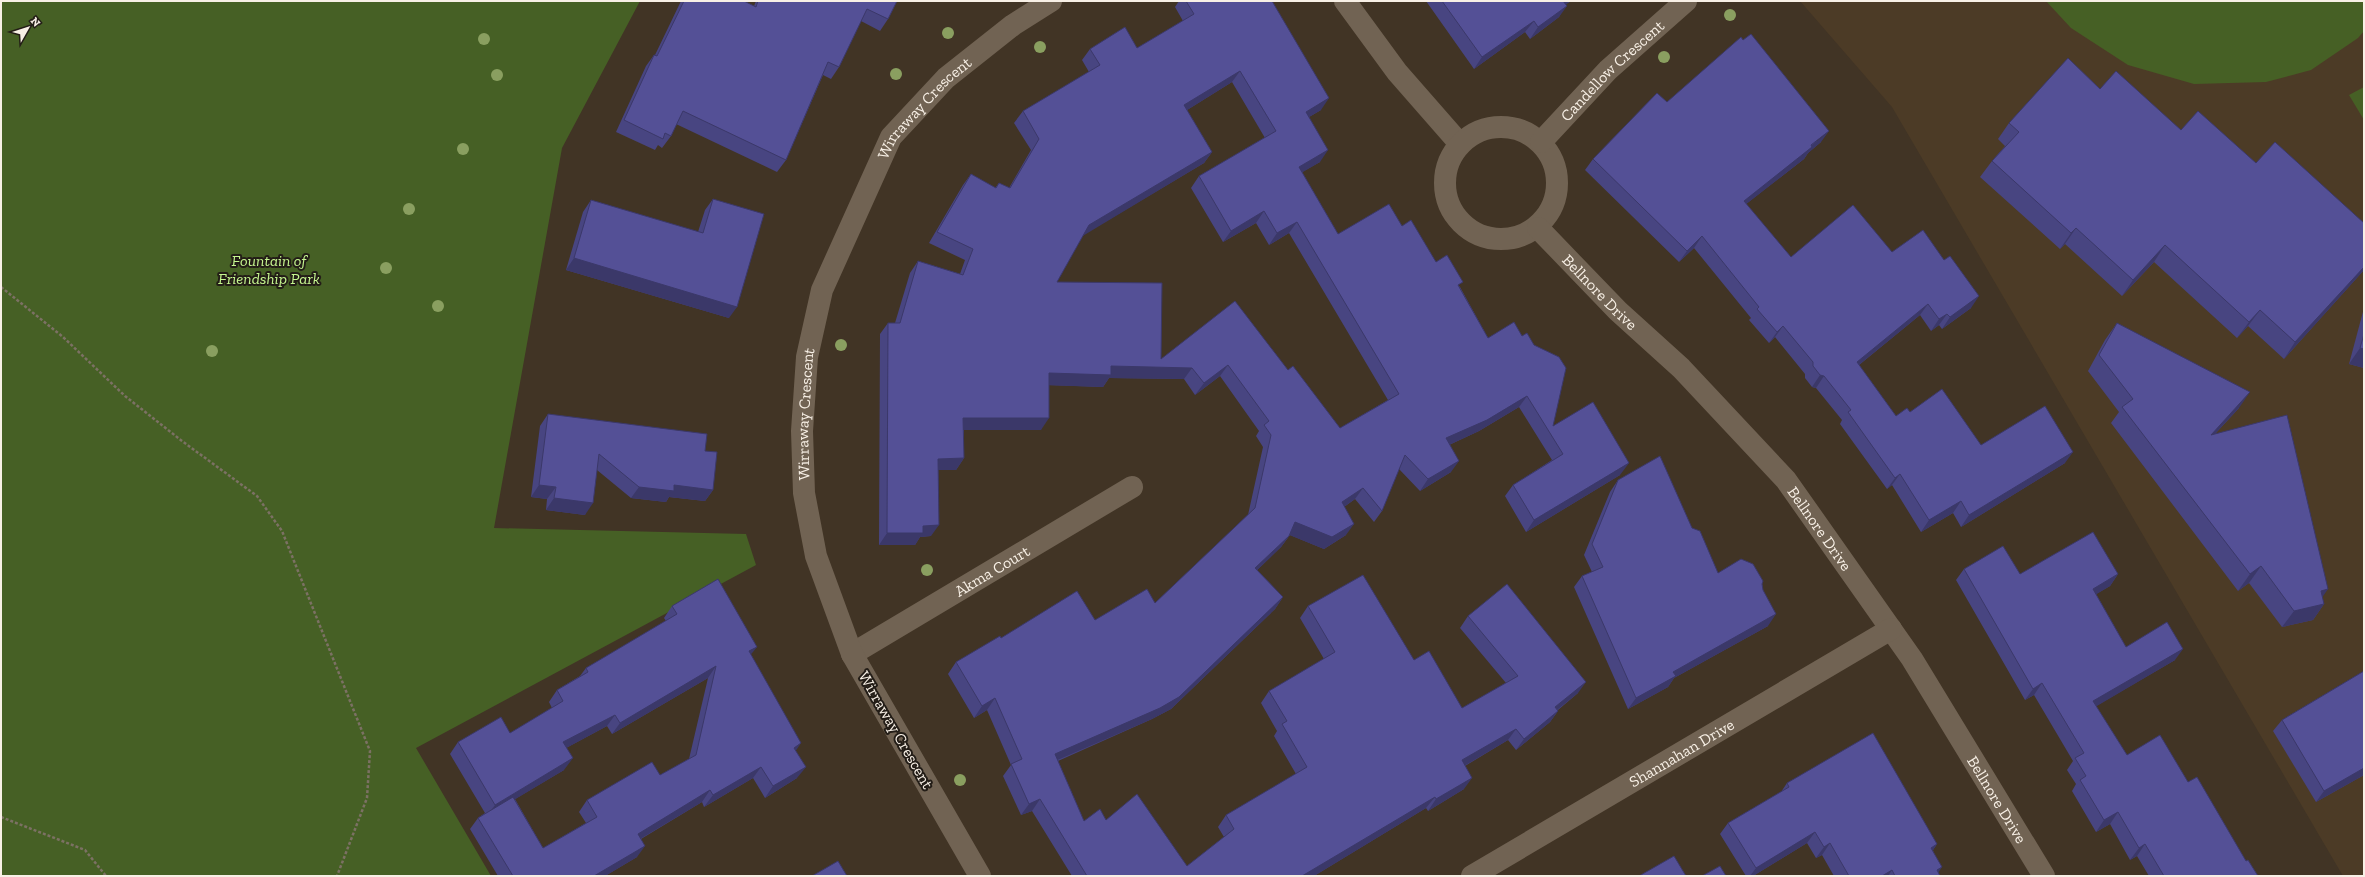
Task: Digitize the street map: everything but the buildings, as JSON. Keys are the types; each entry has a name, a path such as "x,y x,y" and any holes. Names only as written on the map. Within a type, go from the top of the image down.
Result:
{"street":[{"name":"Wirraway Crescent","path":"980,876 852,654 816,556 804,493 802,431 807,357 822,290 891,137 946,78 1013,25 1052,1"},
{"path":"1345,1 1397,72 1460,144"},
{"name":"Candellow Crescent","path":"1541,142 1608,70 1686,1"},
{"path":"1487,128 1520,129 1541,142 1558,175 1552,210 1538,228 1519,238 1484,238 1462,225 1446,198 1447,164 1460,144 1487,128"},
{"name":"Bellnore Drive","path":"1538,228 1618,311 1681,368 1786,480 1912,659 2044,876"},
{"name":"Akma Court","path":"852,654 1132,487"},
{"name":"Shannahan Drive","path":"1472,876 1891,629"}],"path":[{"path":"1,287 63,337 125,396 182,441 258,496 282,531 370,751 367,798 336,876"},
{"path":"1,817 85,850 106,876"}],"shaded area":[{"path":"1800,1 2364,1 2364,876 2343,876 1892,107"}],"green space":[{"name":"Fountain of Friendship Park","path":"1,1 640,1 562,148 494,528 746,534 756,565 416,748 491,876 1,876"},
{"path":"2046,1 2364,1 2364,31 2358,38 2311,70 2266,82 2194,84 2128,65 2071,28"},
{"path":"2364,87 2364,120 2349,95"}]}
